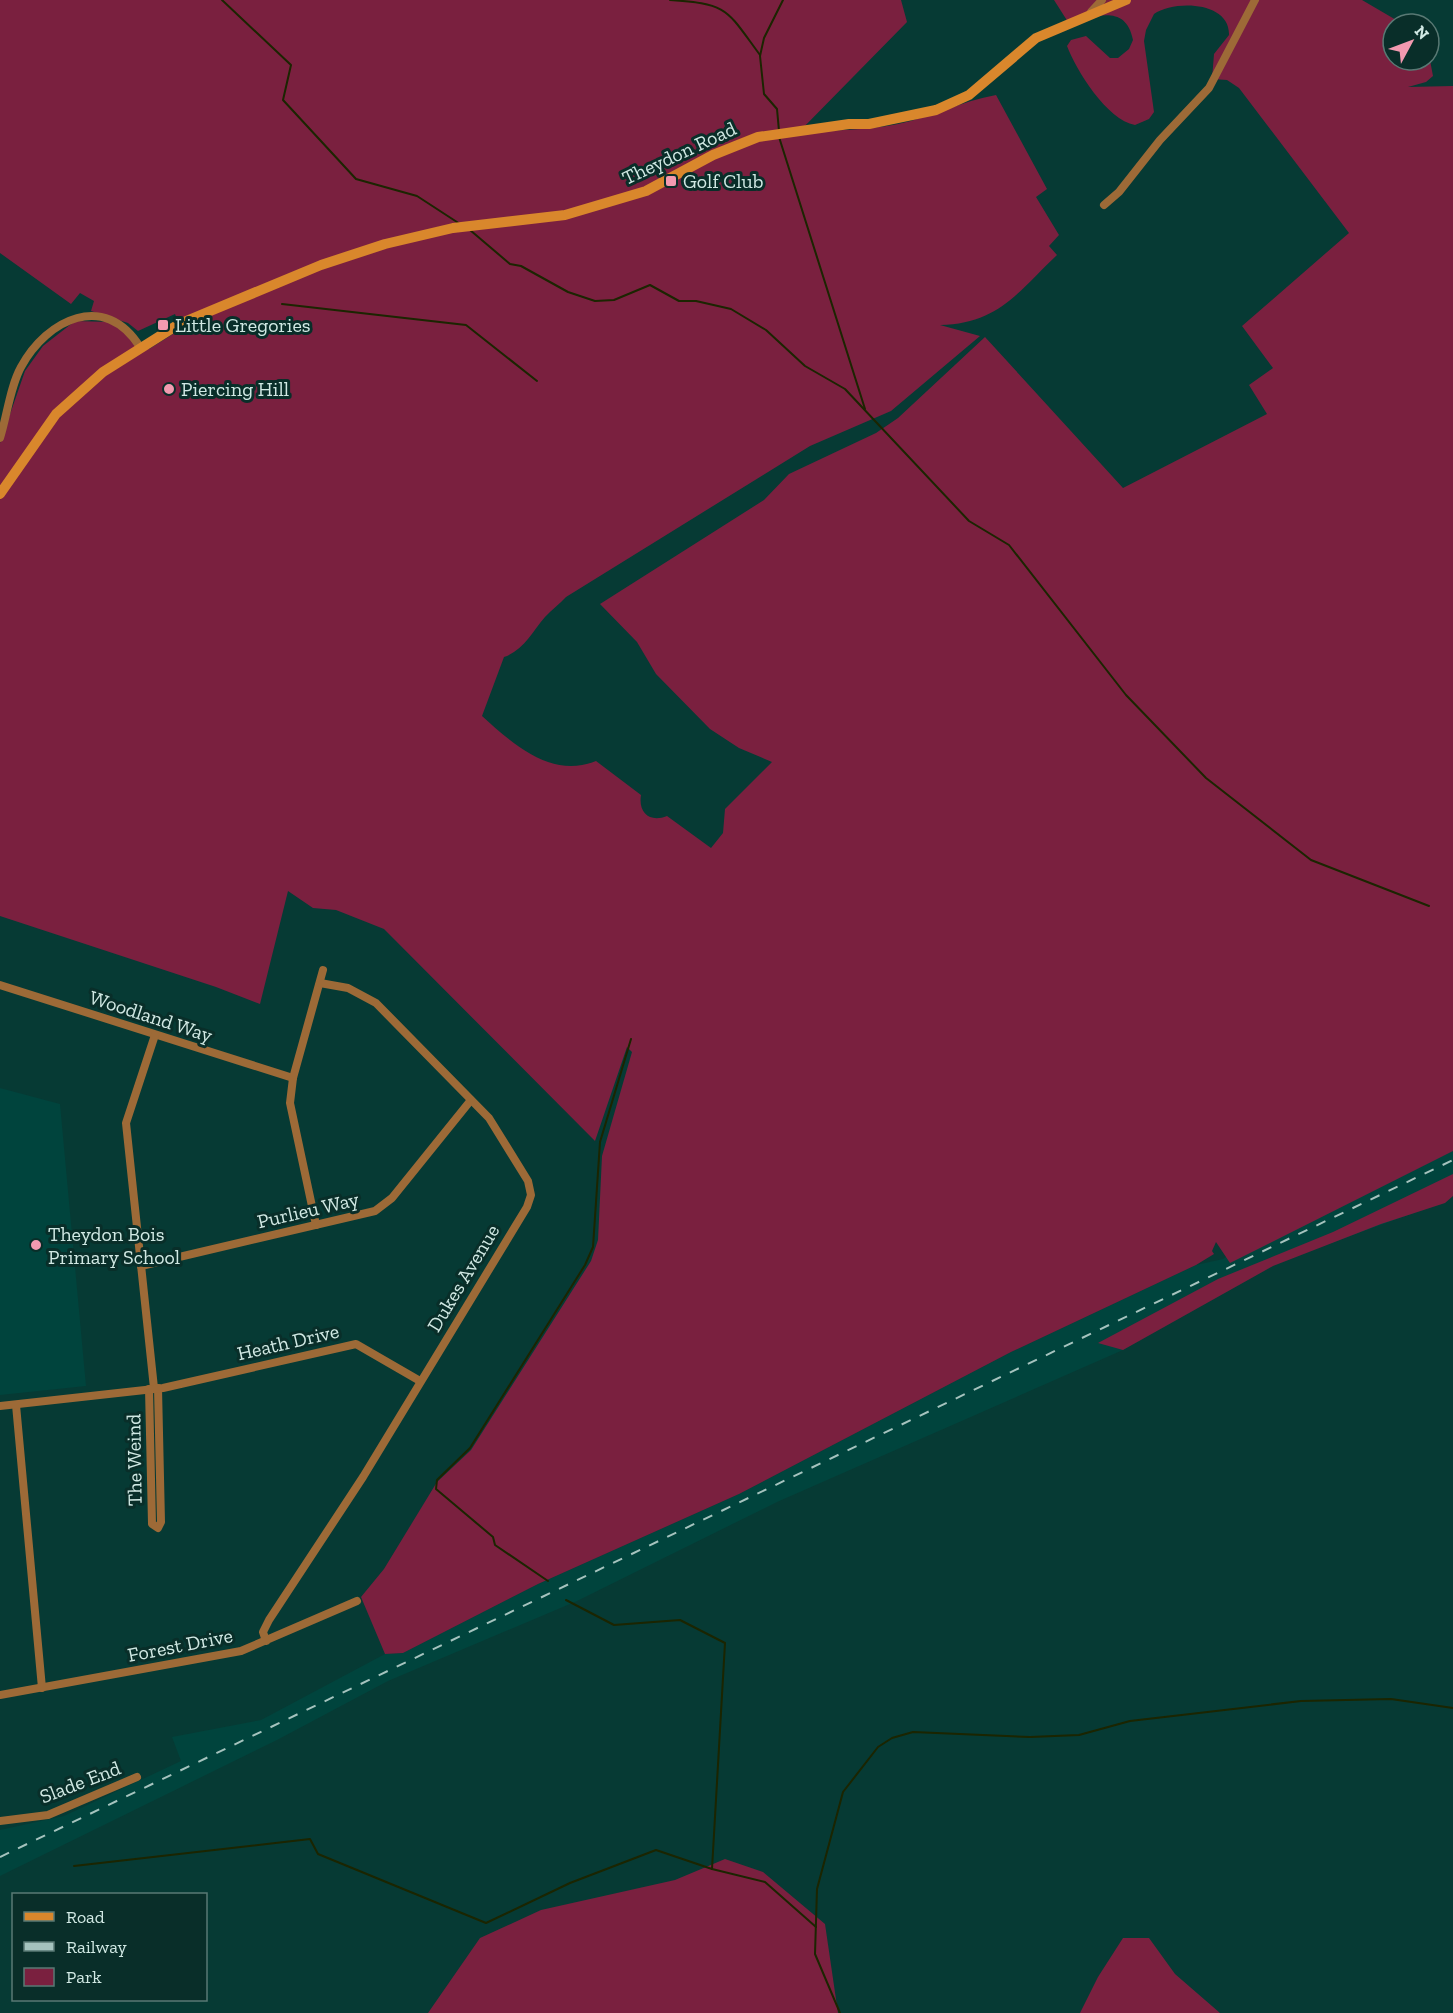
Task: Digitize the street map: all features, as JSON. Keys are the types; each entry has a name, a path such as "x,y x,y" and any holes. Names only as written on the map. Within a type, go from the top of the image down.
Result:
{"street":[{"path":"1086,17 1102,0"},
{"name":"Theydon Road","path":"0,494 56,414 103,372 179,324 321,265 385,244 453,228 565,215 646,192 713,155 758,137 849,124 869,124 936,110 969,95 1036,38 1126,0"},
{"path":"1104,205 1119,192 1160,140 1209,88 1255,0"},
{"path":"0,438 21,368 39,343 72,317 87,316 119,323 129,330 140,347"},
{"path":"316,1225 290,1103 293,1078 323,970"},
{"name":"Dukes Avenue","path":"266,1641 264,1630 363,1477 527,1207 531,1195 528,1181 489,1118 376,1003 348,988 320,982"},
{"name":"Woodland Way","path":"0,985 293,1078"},
{"path":"153,1388 126,1123 156,1035"},
{"name":"Purlieu Way","path":"141,1266 375,1211 392,1198 471,1100"},
{"name":"Heath Drive","path":"0,1406 153,1388 356,1344 420,1381"},
{"name":"The Weind","path":"153,1388 162,1521 158,1528 152,1524 153,1388"},
{"path":"16,1405 42,1688"},
{"name":"Forest Drive","path":"0,1695 241,1651 357,1601"},
{"name":"Slade End","path":"0,1821 48,1815 137,1777"}],"shaded area":[{"name":"Theydon Bois Primary School","path":"0,1088 60,1104 86,1386 0,1395"},
{"path":"1453,1139 1453,1193 1411,1214 1238,1277 1123,1350 777,1502 577,1601 388,1681 277,1740 0,1876 0,1830 64,1816 181,1761 172,1737 261,1720 385,1654 403,1653 538,1584 739,1494 1011,1352 1196,1265 1223,1259 1249,1240"}],"green space":[{"path":"0,0 901,0 907,22 797,134 898,124 996,95 1047,189 1036,197 1059,235 1049,246 1057,255 1006,304 977,319 940,325 980,336 891,411 810,446 566,597 545,617 517,650 504,657 482,716 520,747 548,762 564,766 596,761 641,795 641,807 646,815 655,818 667,816 711,848 723,833 725,809 772,762 739,748 710,729 656,674 637,642 600,604 764,500 789,474 876,433 898,418 985,337 1123,488 1267,414 1249,385 1273,368 1242,326 1349,233 1239,88 1227,80 1212,79 1214,54 1229,35 1227,24 1221,15 1199,6 1174,7 1154,14 1146,30 1144,41 1154,112 1149,119 1135,125 1114,114 1094,93 1077,68 1067,46 1071,40 1086,36 1110,58 1118,58 1129,49 1133,40 1129,28 1124,21 1108,15 1068,22 1054,0 1362,0 1382,12 1381,72 1432,72 1433,76 1426,82 1408,87 1453,86 1453,1151 1230,1263 1216,1242 1212,1251 1214,1254 1196,1265 1011,1352 739,1494 538,1584 403,1653 385,1654 361,1597 384,1569 437,1482 471,1450 591,1261 598,1240 602,1156 632,1052 627,1047 595,1141 384,929 336,910 313,908 288,891 260,1004 216,987 0,916 0,443 25,371 43,346 75,321 111,322 149,349 181,329 175,314 138,331 128,323 91,311 94,301 80,293 71,304 0,253"},
{"path":"1453,1174 1453,1196 1445,1203 1381,1224 1273,1266 1123,1350 1098,1343 1218,1279 1333,1232"},
{"path":"725,1859 763,1872 825,1924 838,2013 428,2013 480,1938 541,1910 675,1880"},
{"path":"1123,1938 1149,1938 1175,1974 1220,2013 1080,2013 1098,1977"}],"waterway":[{"path":"222,0 291,65 283,100 356,179 417,196 460,224"},
{"path":"670,0 704,4 724,12 732,18 760,55"},
{"path":"779,131 777,109 764,94 760,56 764,38 783,0"},
{"path":"779,137 865,409"},
{"path":"470,230 510,264 521,266 568,292 595,301 614,300 650,285 679,301 696,301 731,309 766,330 805,366 845,389 969,521 1009,545 1126,695 1206,778 1311,860 1429,906"},
{"path":"282,304 466,325 537,381"},
{"path":"548,1581 495,1545 493,1537 436,1489 437,1480 470,1448 585,1265 593,1247 600,1142 631,1039"},
{"path":"566,1600 614,1625 680,1620 725,1643 712,1869"},
{"path":"840,2013 815,1954 817,1889 843,1792 878,1747 892,1738 913,1732 1030,1737 1079,1735 1130,1721 1301,1701 1391,1699 1453,1708"},
{"path":"74,1866 310,1839 318,1854 486,1923 570,1883 656,1850 712,1869 765,1882 816,1927"}],"railway":[{"path":"0,1857 1453,1160"}],"place":[{"name":"Golf Club","path":"671,181"},
{"name":"Little Gregories","path":"163,325"},
{"name":"Piercing Hill","path":"169,389"},
{"name":"Theydon Bois Primary School","path":"36,1245"}]}
